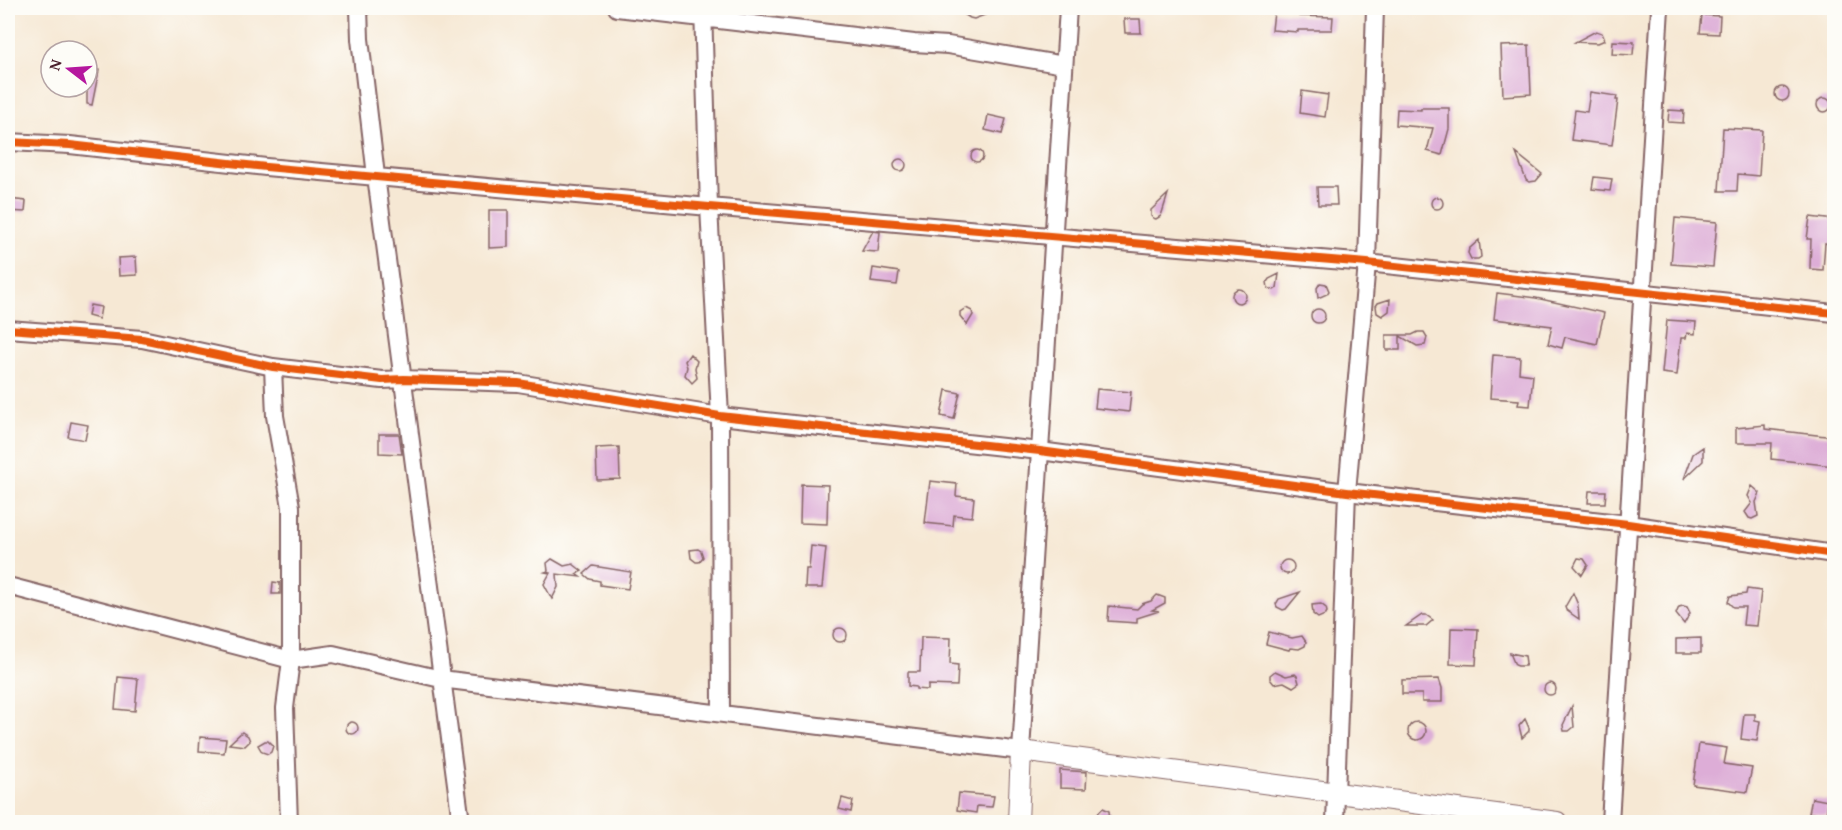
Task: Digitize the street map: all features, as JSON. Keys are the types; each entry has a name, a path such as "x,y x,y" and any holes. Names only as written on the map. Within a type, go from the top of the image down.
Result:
{"street":[{"path":"359,8 360,39 376,176 461,822"},
{"path":"617,8 703,12 914,43 948,45 1064,65"},
{"path":"1018,822 1068,8"},
{"path":"1335,822 1347,492 1367,263 1375,8"},
{"path":"1610,822 1660,8"},
{"path":"703,12 709,207 720,416 721,713"},
{"path":"8,142 70,145 266,167 709,207 1367,263 1834,313"},
{"path":"8,329 142,339 273,367 382,380 518,383 720,416 1040,451 1347,492 1628,524 1834,554"},
{"path":"273,367 275,416 291,507 291,660 285,708 289,822"},
{"path":"8,586 291,660 333,654 441,679 1021,751 1557,822"}],"building":[{"path":"954,8 1001,8 1001,9 974,19"},
{"path":"1274,12 1299,14 1299,16 1333,17 1332,30 1298,30 1298,32 1272,30"},
{"path":"1702,15 1720,16 1719,34 1700,33"},
{"path":"1124,19 1140,19 1141,33 1125,33"},
{"path":"1596,31 1602,33 1605,40 1598,43 1575,42"},
{"path":"1613,41 1634,42 1633,55 1612,54"},
{"path":"1529,45 1531,94 1503,96 1501,46"},
{"path":"1782,87 1787,89 1789,94 1787,99 1782,101 1777,99 1775,94 1777,89"},
{"path":"1302,91 1328,95 1325,117 1300,113"},
{"path":"1590,92 1617,96 1612,145 1571,140 1575,110 1587,112"},
{"path":"1824,98 1829,100 1831,105 1829,110 1824,112 1819,110 1817,105 1819,100"},
{"path":"87,99 93,99 92,105 87,104"},
{"path":"1421,108 1449,108 1449,129 1442,155 1427,151 1433,128 1396,125 1397,109 1421,110"},
{"path":"1669,110 1684,111 1683,123 1668,122"},
{"path":"988,115 1006,119 1002,134 985,130"},
{"path":"1723,128 1762,130 1759,176 1738,174 1737,191 1719,191"},
{"path":"977,150 983,156 977,162 971,156"},
{"path":"1516,153 1542,174 1536,181 1526,180"},
{"path":"900,159 906,165 900,171 894,165"},
{"path":"1594,177 1612,179 1610,191 1592,189"},
{"path":"1317,187 1336,187 1337,205 1318,205"},
{"path":"1168,194 1161,216 1153,218 1151,210"},
{"path":"1439,197 1443,203 1439,209 1435,209 1431,201"},
{"path":"8,199 26,201 25,212 8,211"},
{"path":"489,210 508,210 508,247 489,248"},
{"path":"1810,217 1834,220 1834,245 1825,243 1823,270 1810,269 1811,239 1807,239"},
{"path":"1675,218 1717,222 1713,267 1671,264"},
{"path":"873,231 880,232 878,252 862,251"},
{"path":"1479,240 1481,257 1471,259 1469,249"},
{"path":"136,257 137,275 119,276 118,258"},
{"path":"873,268 899,272 897,285 871,282"},
{"path":"1279,274 1277,288 1274,290 1268,288 1269,279"},
{"path":"1320,283 1326,284 1329,291 1318,298 1317,288"},
{"path":"1239,289 1244,291 1246,296 1244,301 1239,303 1234,301 1232,296 1234,291"},
{"path":"1497,293 1536,298 1604,313 1597,344 1565,337 1562,348 1548,344 1552,326 1494,319"},
{"path":"1390,299 1389,311 1382,316 1377,313 1378,303"},
{"path":"90,305 101,307 99,319 88,316"},
{"path":"966,308 972,311 973,315 967,325 960,316 960,312"},
{"path":"1315,309 1321,309 1325,316 1321,323 1315,323 1311,319 1311,313"},
{"path":"1667,320 1696,322 1695,334 1687,333 1686,338 1681,338 1677,375 1662,373"},
{"path":"1424,332 1427,337 1425,345 1417,346 1400,336 1400,350 1386,350 1386,335 1412,335"},
{"path":"690,354 697,361 695,368 697,378 692,383 685,375 687,367 685,361"},
{"path":"1493,355 1520,357 1519,373 1533,375 1530,406 1518,405 1519,400 1490,398"},
{"path":"1097,389 1131,392 1129,412 1095,408"},
{"path":"946,390 960,393 954,419 941,416"},
{"path":"71,422 88,425 85,440 68,437"},
{"path":"1765,425 1765,429 1834,437 1834,466 1771,459 1772,443 1736,443 1736,428"},
{"path":"379,434 399,434 402,454 379,453"},
{"path":"619,447 620,479 597,480 596,448"},
{"path":"1703,447 1703,461 1684,479 1693,454"},
{"path":"930,481 957,484 956,496 974,498 972,517 954,515 953,526 925,523"},
{"path":"801,484 828,485 827,524 800,523"},
{"path":"1752,486 1760,493 1756,502 1758,516 1752,519 1745,512 1752,503 1748,496"},
{"path":"1589,491 1606,491 1605,503 1588,503"},
{"path":"811,546 826,548 822,588 805,588"},
{"path":"698,549 703,557 696,562 691,558 690,550"},
{"path":"1578,558 1584,559 1588,565 1582,575 1574,566"},
{"path":"552,559 564,566 573,564 582,571 576,574 580,577 557,574 558,587 552,599 544,584 550,573 545,572 548,571 547,563"},
{"path":"1287,560 1292,562 1294,567 1292,572 1287,574 1282,572 1280,567 1282,562"},
{"path":"593,566 631,572 628,589 600,585 600,581 590,579 584,574"},
{"path":"273,582 280,583 280,594 272,594"},
{"path":"1747,589 1761,591 1757,626 1743,625 1745,607 1733,607 1728,602 1730,596 1746,594"},
{"path":"1300,592 1286,609 1277,607 1279,599"},
{"path":"1573,593 1578,605 1579,619 1565,607"},
{"path":"1157,595 1165,598 1165,603 1152,610 1159,611 1137,618 1137,623 1108,621 1109,606 1137,609"},
{"path":"1321,604 1327,612 1318,618 1313,614 1312,605"},
{"path":"1679,607 1687,607 1690,613 1684,624 1676,614"},
{"path":"1422,615 1433,620 1426,626 1406,626"},
{"path":"837,628 843,628 847,635 843,642 837,642 833,638 833,632"},
{"path":"1451,628 1478,629 1476,665 1450,664"},
{"path":"1269,632 1292,638 1302,636 1306,642 1305,646 1289,650 1266,644"},
{"path":"921,637 951,638 950,664 958,665 957,686 928,685 928,690 908,686 908,672 920,672"},
{"path":"1701,638 1701,653 1676,653 1676,639"},
{"path":"1510,653 1525,656 1525,666 1515,665"},
{"path":"1275,671 1286,676 1295,674 1299,683 1293,687 1284,682 1274,684 1270,675"},
{"path":"118,677 138,679 135,711 115,709"},
{"path":"1439,679 1442,688 1442,702 1422,702 1422,694 1402,694 1402,680"},
{"path":"1552,683 1556,689 1552,695 1548,695 1544,687"},
{"path":"1572,706 1574,727 1569,731 1564,731 1563,725"},
{"path":"1744,714 1755,714 1755,720 1760,721 1757,741 1741,739"},
{"path":"1525,719 1529,731 1522,738 1519,726"},
{"path":"354,722 358,728 354,734 350,734 346,726"},
{"path":"1413,722 1421,722 1426,727 1424,738 1413,740 1408,735 1408,727"},
{"path":"242,732 248,736 250,741 245,746 229,744"},
{"path":"200,737 226,739 224,753 199,751"},
{"path":"265,741 273,746 268,754 262,752 258,745"},
{"path":"1699,744 1727,748 1724,764 1752,768 1747,792 1693,785"},
{"path":"1060,770 1087,772 1086,789 1060,788"},
{"path":"959,793 994,796 992,807 977,806 976,813 957,810"},
{"path":"842,798 853,801 851,812 839,809"},
{"path":"1812,798 1828,801 1826,815 1809,813"},
{"path":"1103,808 1109,811 1110,822 1099,822 1098,813"}],"cycle path":[{"path":"8,142 70,145 266,167 709,207 1367,263 1834,313"},
{"path":"8,329 142,339 273,367 382,380 518,383 720,416 1040,451 1347,492 1628,524 1834,554"}]}
